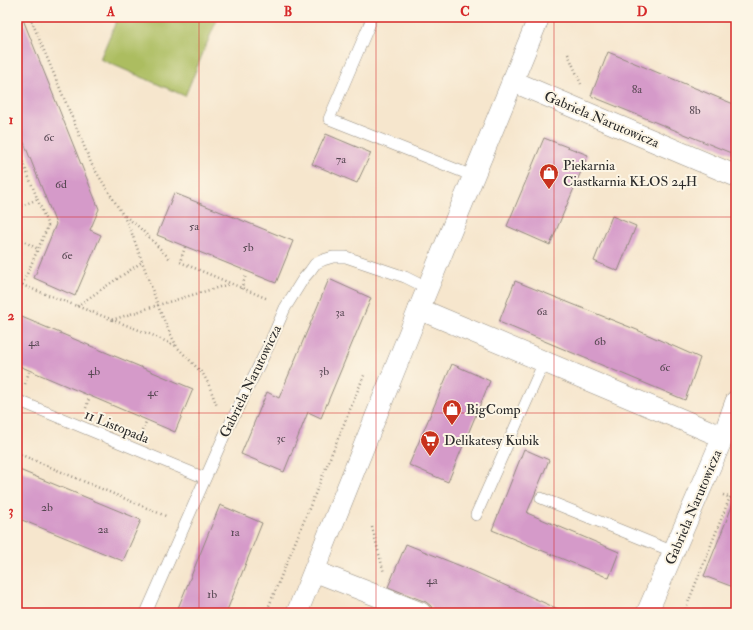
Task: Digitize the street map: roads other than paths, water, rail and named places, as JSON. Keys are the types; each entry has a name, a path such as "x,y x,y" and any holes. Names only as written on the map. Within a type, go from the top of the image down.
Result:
{"street":[{"path":"297,613 427,288 538,17"},
{"name":"Gabriela Narutowicza","path":"512,80 736,176"},
{"path":"419,309 723,437"},
{"name":"Gabriela Narutowicza","path":"648,613 723,437 736,401"},
{"path":"314,571 422,613"}],"lane":[{"path":"370,23 329,118 473,176"},
{"name":"Gabriela Narutowicza","path":"146,613 224,436 268,347 285,308 303,279 315,264 333,257 346,257 405,277 427,288"},
{"path":"476,515 544,362"},
{"name":"11 Listopada","path":"17,400 205,478"},
{"path":"541,498 674,552"}],"place":[{"name":"Piekarnia Ciastkarnia KŁOS 24H","path":"549,190"},
{"name":"BigComp","path":"452,426"},
{"name":"Delikatesy Kubik","path":"430,457"}]}
